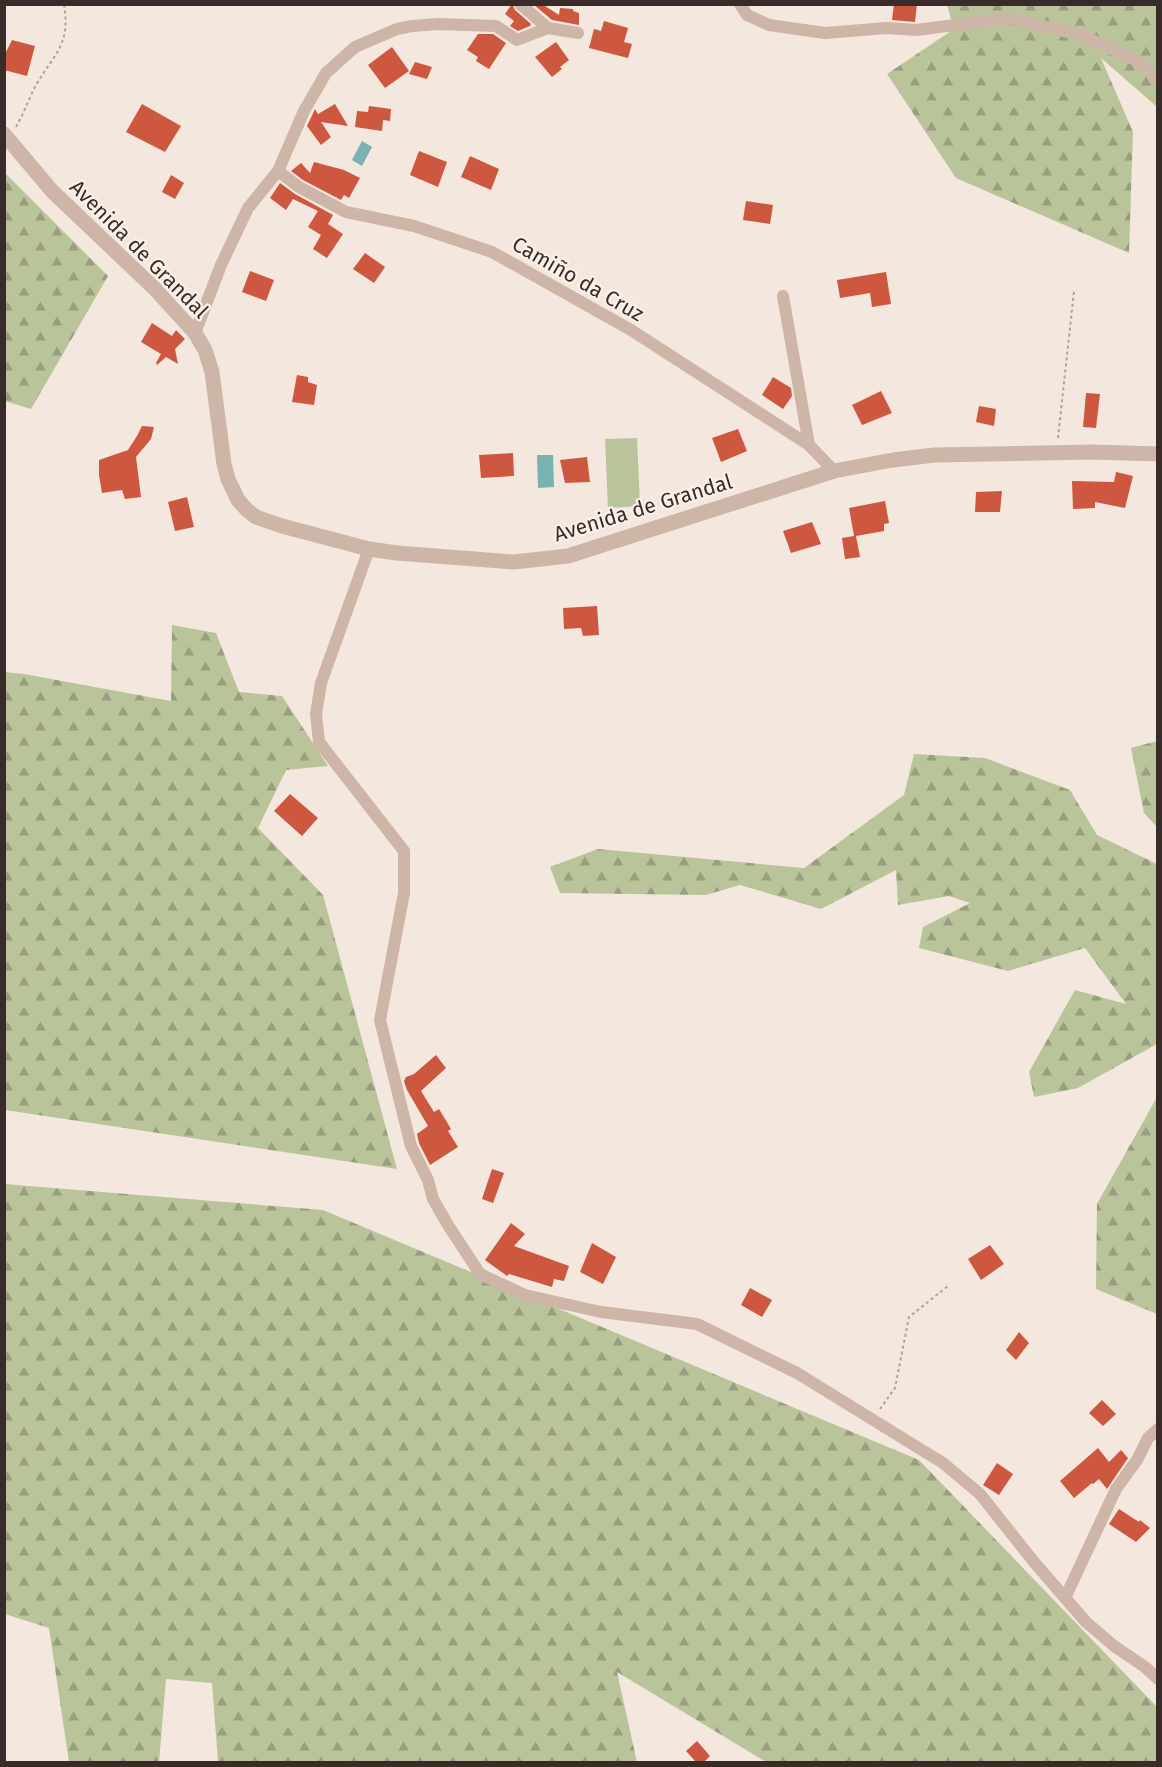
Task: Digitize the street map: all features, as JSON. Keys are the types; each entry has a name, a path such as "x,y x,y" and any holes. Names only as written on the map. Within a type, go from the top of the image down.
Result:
{"street":[{"path":"520,4 548,28"},
{"path":"740,4 747,15 769,25 825,33 886,28 916,30 1008,18 1082,35 1138,61 1158,79"},
{"path":"195,333 221,265 248,207 278,171 304,111 326,73 355,47 397,29 438,24 496,26 517,40 548,28 578,33"},
{"name":"Avenida de Grandal","path":"7,137 52,191 155,289 195,333 205,350 212,372 228,479 238,500 247,510 256,517 269,522 369,549 514,562 559,557 834,471 893,460 934,455 1093,452 1158,454"},
{"name":"Camiño da Cruz","path":"278,171 299,187 346,212 414,226 492,252 631,330 809,445 834,471"},
{"path":"783,296 809,445"},
{"path":"369,549 321,683 316,714 319,742 404,851 404,893 380,1020 411,1146 447,1226 480,1274 525,1295 601,1312 697,1324 797,1373 943,1463 980,1494 1086,1622 1114,1647 1145,1667 1158,1679"},
{"path":"1065,1598 1116,1489 1137,1460 1148,1438 1158,1429"}],"path":[{"path":"7,137 57,55 64,35 66,18 64,4"},
{"path":"1056,453 1074,291"},
{"path":"873,1419 895,1388 909,1317 948,1286"}],"green space":[{"path":"947,5 1157,5 1157,107 1101,58 1133,132 1129,253 956,178 887,74 954,29"},
{"path":"4,172 108,276 31,409 5,401"},
{"path":"637,438 640,506 608,508 605,439"},
{"path":"172,625 216,633 239,692 282,696 328,766 286,770 258,828 323,895 397,1169 5,1110 4,672 171,701"},
{"path":"1158,741 1157,827 1144,813 1131,748"},
{"path":"914,754 985,758 1070,790 1097,835 1157,864 1157,1044 1078,1088 1034,1097 1029,1072 1075,990 1126,1004 1085,948 1008,971 919,948 923,927 970,903 949,896 898,905 896,870 821,909 740,885 706,895 560,893 550,867 598,849 804,868 904,795"},
{"path":"1157,1097 1157,1314 1096,1289 1097,1204"},
{"path":"4,1184 323,1210 919,1460 1157,1707 1157,1762 766,1762 617,1672 637,1762 218,1762 212,1683 166,1679 159,1762 69,1762 49,1628 5,1614"}],"water":[{"path":"362,141 372,147 362,166 352,160"},
{"path":"537,455 553,455 554,487 538,488"}],"building":[{"path":"512,4 515,10 531,24 530,26 518,31 510,26 514,21 505,14"},
{"path":"533,4 546,4 545,6 559,15 560,8 573,9 579,13 579,25 552,20"},
{"path":"894,4 917,4 915,22 892,20"},
{"path":"604,21 628,28 624,42 632,44 628,58 589,48 594,29 601,31"},
{"path":"478,34 493,34 506,43 489,69 476,61 478,57 467,50"},
{"path":"12,40 35,46 27,76 4,70 4,56"},
{"path":"556,42 569,60 552,77 535,57"},
{"path":"392,47 409,71 385,88 368,65"},
{"path":"415,62 432,67 427,79 409,74"},
{"path":"142,104 181,126 165,152 126,132"},
{"path":"335,104 348,126 321,122 331,137 321,145 307,126 315,109 318,114"},
{"path":"369,106 391,109 390,121 383,120 382,131 355,127 357,111 368,112"},
{"path":"419,151 447,162 438,187 410,175"},
{"path":"470,156 499,169 491,190 461,177"},
{"path":"314,162 344,170 360,178 349,198 344,195 341,200 291,171 301,163 310,173"},
{"path":"171,175 184,183 175,199 162,192"},
{"path":"280,183 333,215 328,224 343,234 327,258 313,249 321,235 308,227 318,211 293,199 286,210 270,198"},
{"path":"746,201 773,205 770,224 743,220"},
{"path":"365,253 385,267 374,283 353,269"},
{"path":"250,271 274,280 266,301 242,292"},
{"path":"886,272 891,304 872,307 870,293 840,298 837,280"},
{"path":"152,323 172,336 176,330 185,339 175,349 178,364 166,357 157,365 161,354 141,342"},
{"path":"297,375 308,377 308,382 317,385 314,405 292,402"},
{"path":"773,377 791,388 792,396 783,409 762,395"},
{"path":"881,391 892,413 862,425 852,405"},
{"path":"1086,393 1100,394 1096,428 1083,427"},
{"path":"979,406 996,409 994,426 976,422"},
{"path":"142,426 154,427 151,439 136,457 141,497 125,499 122,490 102,493 99,460 128,450"},
{"path":"738,429 747,451 721,462 712,438"},
{"path":"513,453 514,476 481,478 479,455"},
{"path":"587,457 590,482 565,483 560,460"},
{"path":"1116,472 1133,476 1125,508 1095,502 1095,508 1073,509 1072,481 1114,482"},
{"path":"1002,491 1000,512 975,512 976,492"},
{"path":"187,497 194,527 175,531 168,502"},
{"path":"885,501 889,523 884,524 884,531 856,536 860,557 845,559 842,538 854,536 849,508"},
{"path":"812,522 821,544 791,553 783,531"},
{"path":"597,606 599,635 583,636 581,628 564,629 563,608"},
{"path":"290,794 318,818 302,836 274,811"},
{"path":"436,1055 446,1068 421,1091 434,1112 439,1109 458,1147 430,1165 417,1134 428,1126 404,1081 406,1077 414,1074"},
{"path":"492,1169 504,1173 493,1203 482,1199"},
{"path":"511,1223 525,1234 514,1246 569,1266 564,1281 554,1279 552,1287 509,1274 507,1276 485,1260"},
{"path":"592,1243 616,1257 603,1284 580,1272"},
{"path":"990,1245 1004,1264 981,1280 968,1259"},
{"path":"750,1288 772,1300 762,1317 741,1305"},
{"path":"1019,1332 1029,1343 1016,1360 1006,1350"},
{"path":"1102,1400 1116,1414 1103,1426 1089,1413"},
{"path":"1098,1448 1109,1462 1121,1450 1128,1458 1107,1489 1099,1479 1074,1498 1060,1481"},
{"path":"997,1463 1013,1474 999,1495 983,1485"},
{"path":"1119,1509 1150,1528 1136,1542 1109,1524"},
{"path":"697,1741 710,1756 704,1762 696,1762 686,1751"}]}
